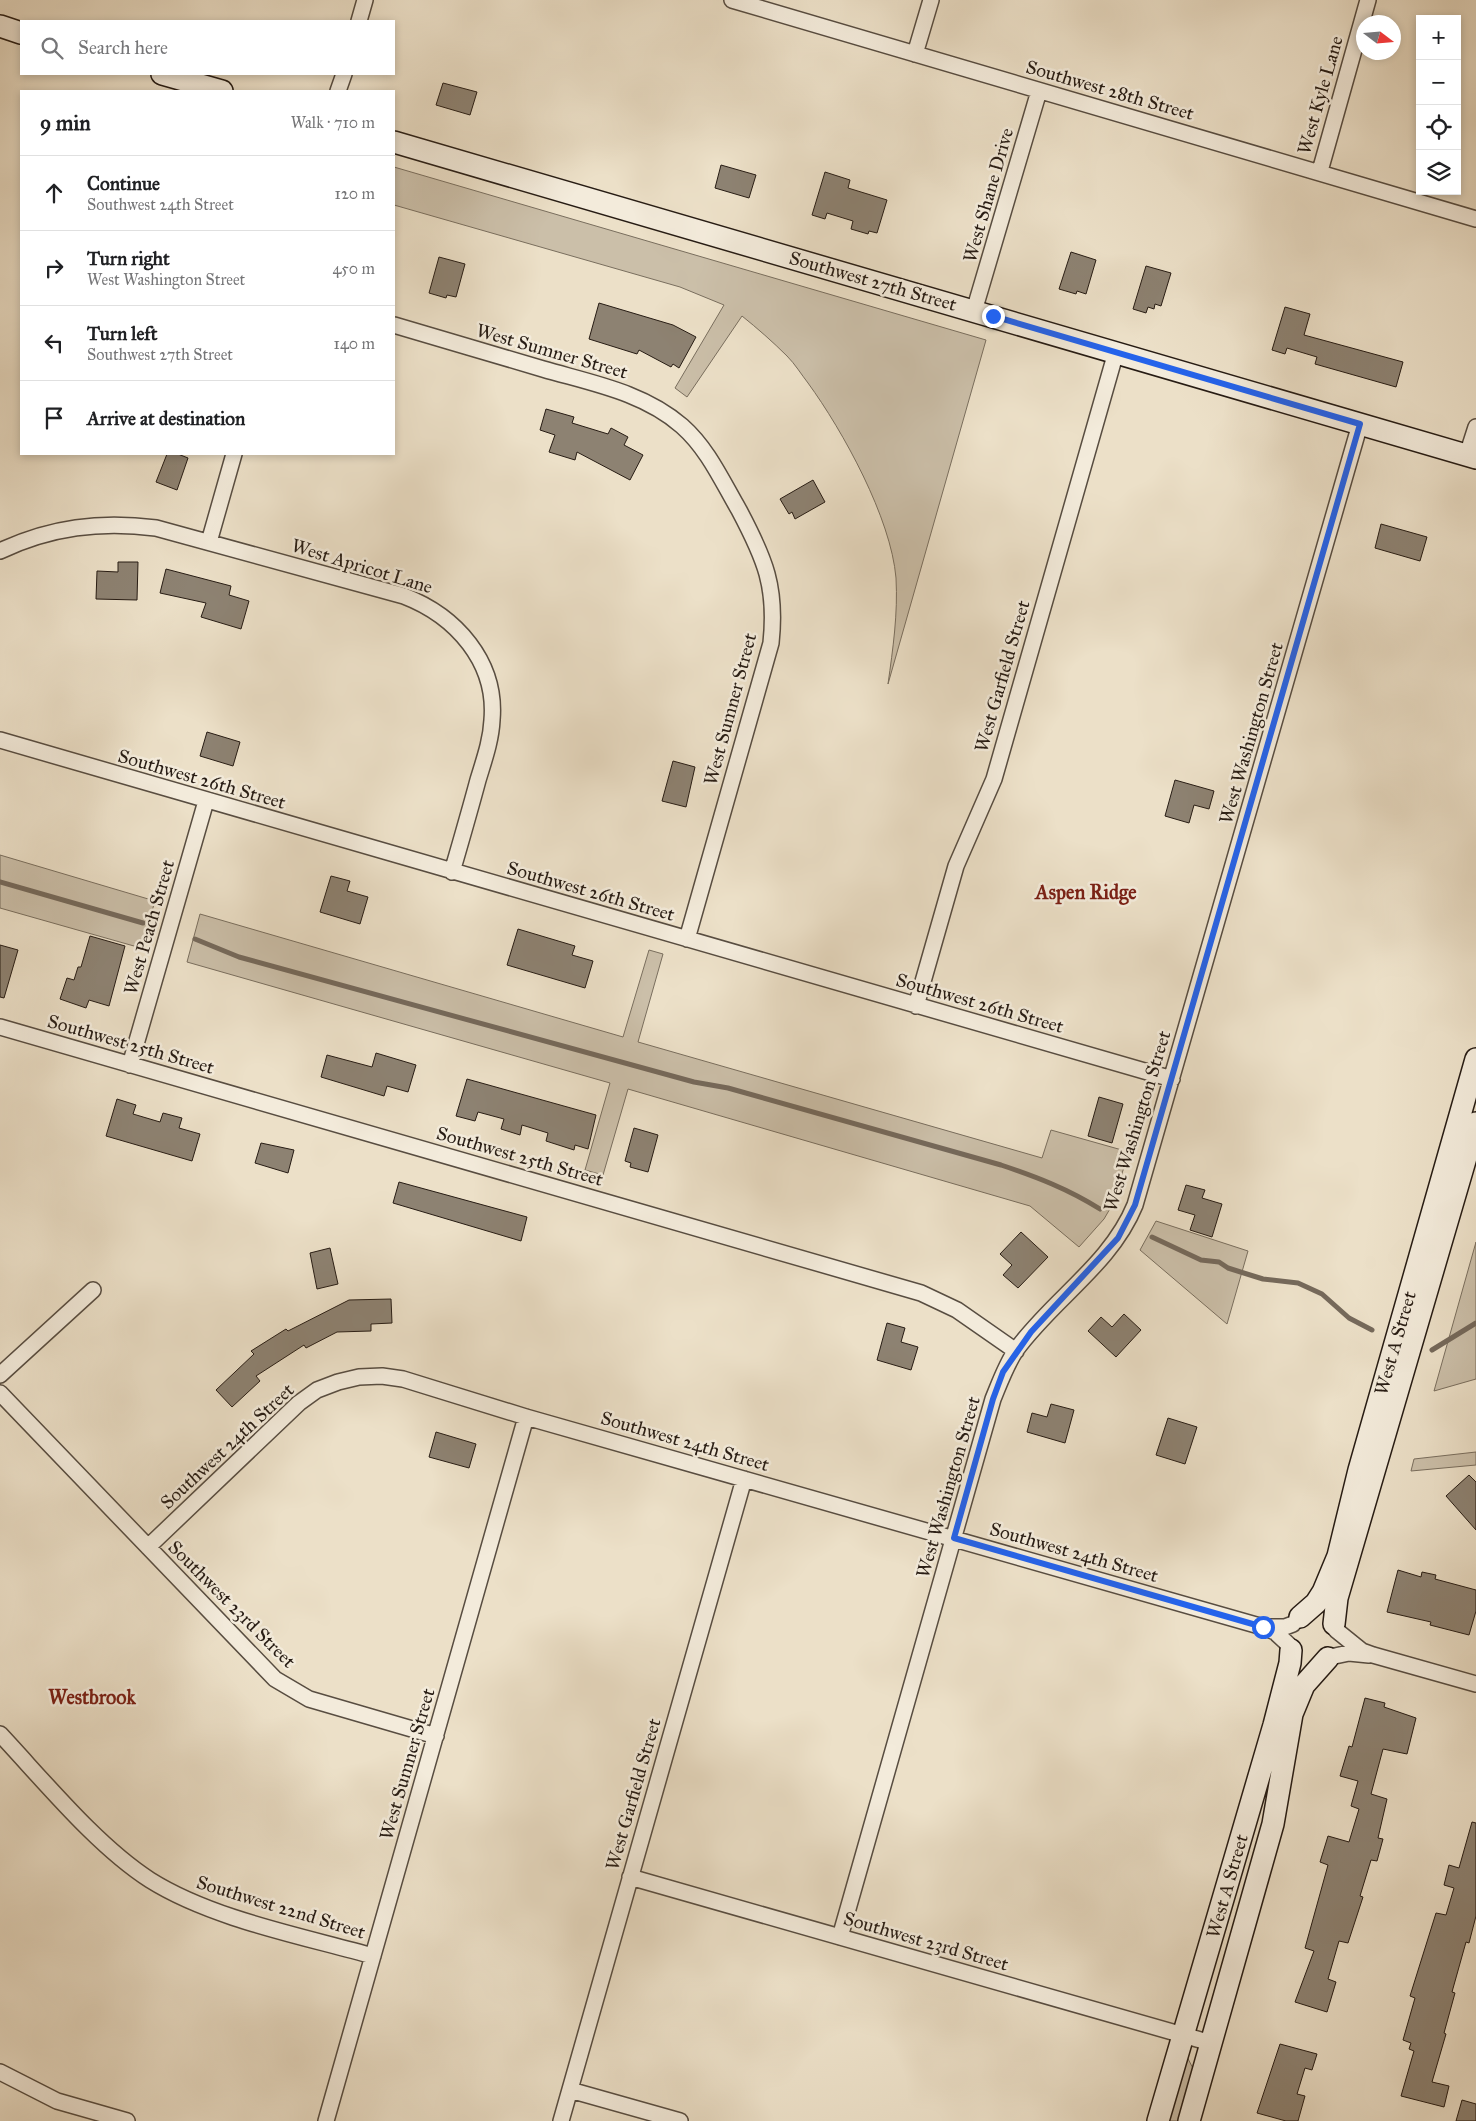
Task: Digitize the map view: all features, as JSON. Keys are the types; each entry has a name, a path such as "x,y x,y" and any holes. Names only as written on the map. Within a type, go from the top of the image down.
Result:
{"main road":[{"path":"0,26 20,33"},
{"path":"166,75 218,90"},
{"name":"Southwest 27th Street","path":"395,142 1473,457"},
{"name":"West A Street","path":"1158,2121 1274,1725 1290,1663 1293,1634 1323,1592 1338,1556 1357,1479 1476,1059"},
{"name":"West A Street","path":"1335,1627 1337,1598 1476,1123"},
{"path":"1307,1614 1322,1615 1335,1627 1338,1644 1329,1658 1312,1664 1303,1662 1293,1634 1307,1614"},
{"name":"West A Street","path":"1189,2121 1274,1824 1292,1714 1304,1685 1329,1658"}],"street":[{"path":"359,20 366,0"},
{"name":"Southwest 28th Street","path":"732,0 1039,91 1320,171 1476,219"},
{"path":"915,54 931,0"},
{"name":"West Kyle Lane","path":"1320,171 1368,0"},
{"path":"338,90 344,75"},
{"name":"West Shane Drive","path":"974,311 1039,91"},
{"name":"West Sumner Street","path":"395,325 620,391 656,407 683,427 706,452 760,550 768,574 772,596 771,644 687,940"},
{"name":"West Garfield Street","path":"916,1006 956,866 994,778 1116,352"},
{"name":"West Washington Street","path":"840,1937 993,1399 1003,1372 1016,1351 1112,1246 1131,1215 1172,1079 1360,424"},
{"path":"1473,457 1476,427"},
{"path":"209,542 234,455"},
{"name":"West Apricot Lane","path":"0,551 22,541 60,529 92,524 124,524 156,528 421,602 449,621 468,640 485,672 492,706 488,746 452,872"},
{"name":"Southwest 26th Street","path":"0,740 1172,1079"},
{"name":"West Peach Street","path":"130,1065 206,801"},
{"name":"Southwest 25th Street","path":"0,1027 921,1293 957,1310 1016,1351"},
{"path":"0,1375 93,1290"},
{"name":"Southwest 24th Street","path":"148,1547 299,1403 318,1390 338,1382 359,1377 382,1376 403,1379 526,1417 1293,1634"},
{"name":"Southwest 23rd Street","path":"0,1392 275,1679 294,1692 309,1699 436,1736"},
{"name":"West Sumner Street","path":"326,2121 526,1417"},
{"name":"West Garfield Street","path":"561,2121 744,1479"},
{"path":"1335,1627 1362,1650 1373,1655 1476,1684"},
{"path":"1329,1658 1349,1654 1373,1655"},
{"name":"Southwest 22nd Street","path":"0,1734 96,1835 123,1860 150,1880 214,1911 373,1956"},
{"name":"Southwest 23rd Street","path":"630,1877 1211,2043"},
{"path":"0,2072 22,2085 57,2101 127,2121"},
{"path":"570,2090 680,2121"}],"shaded area":[{"path":"395,167 986,340 888,684 895,631 896,578 885,529 850,450 822,403 798,369 765,335 742,316 687,397 675,388 724,305 680,287 395,205"},
{"path":"0,855 155,901 141,948 0,908"},
{"path":"200,914 623,1037 649,950 663,954 638,1042 1042,1158 1051,1130 1129,1152 1111,1207 1104,1219 1079,1247 1030,1206 628,1089 603,1175 585,1170 610,1083 187,962"},
{"path":"1156,1221 1248,1251 1227,1324 1140,1250"},
{"path":"1476,1242 1476,1379 1434,1391"},
{"path":"1476,1452 1476,1465 1411,1471 1414,1459"},
{"path":"1186,2055 1196,2074 1183,2121 1166,2121"}],"building":[{"path":"443,83 477,92 470,115 436,105"},
{"path":"721,165 756,175 749,198 715,188"},
{"path":"825,172 850,180 848,188 887,200 877,233 869,231 868,234 851,229 853,221 827,213 825,219 812,215"},
{"path":"1071,252 1096,260 1086,294 1077,291 1076,294 1059,289"},
{"path":"439,257 465,264 456,297 447,295 446,298 429,293"},
{"path":"1146,266 1171,273 1161,306 1155,304 1154,309 1148,307 1146,313 1133,309"},
{"path":"599,303 673,325 696,337 679,368 673,364 671,367 639,350 637,354 589,339"},
{"path":"1285,307 1310,314 1304,335 1403,362 1396,387 1315,364 1317,357 1287,348 1285,354 1272,350"},
{"path":"546,409 574,417 572,423 608,434 611,428 628,437 624,445 643,455 630,480 577,452 575,460 549,452 555,435 540,430"},
{"path":"167,455 180,455 188,458 177,490 156,482"},
{"path":"813,480 825,502 795,519 792,512 789,514 780,499"},
{"path":"1381,524 1427,537 1420,561 1375,548"},
{"path":"118,562 138,562 137,600 96,599 97,571 118,572"},
{"path":"166,569 231,586 229,595 249,601 241,629 201,617 206,603 160,593"},
{"path":"207,732 240,742 233,766 200,756"},
{"path":"673,761 695,767 686,807 662,801"},
{"path":"1175,780 1214,791 1209,809 1194,805 1189,823 1165,816"},
{"path":"331,876 350,881 347,891 368,897 360,924 320,912"},
{"path":"518,929 575,946 572,955 593,961 585,988 507,965"},
{"path":"90,936 125,946 109,1006 89,1000 86,1008 60,999 67,978 74,980 78,967 81,967"},
{"path":"0,945 18,950 4,998 0,997"},
{"path":"376,1053 416,1065 408,1092 387,1086 384,1096 321,1077 327,1055 372,1067"},
{"path":"467,1079 596,1115 588,1149 575,1145 574,1150 546,1141 548,1133 522,1125 520,1135 501,1129 504,1119 478,1112 475,1121 456,1116"},
{"path":"1099,1097 1123,1104 1112,1143 1088,1136"},
{"path":"117,1099 136,1105 133,1114 160,1122 163,1113 182,1118 179,1128 200,1134 192,1161 106,1136"},
{"path":"634,1128 658,1135 648,1172 630,1167 631,1163 625,1161"},
{"path":"261,1143 294,1150 288,1173 255,1163"},
{"path":"399,1182 527,1217 521,1241 393,1203"},
{"path":"1186,1185 1205,1190 1202,1198 1222,1204 1212,1237 1190,1230 1195,1215 1178,1210"},
{"path":"1021,1232 1048,1257 1018,1288 1003,1275 1012,1265 1000,1254"},
{"path":"330,1248 338,1284 317,1289 310,1253"},
{"path":"391,1299 392,1323 371,1324 371,1331 337,1332 306,1348 304,1345 256,1376 260,1381 232,1407 216,1390 254,1354 251,1351 286,1329 288,1331 349,1300"},
{"path":"1124,1314 1141,1330 1116,1357 1088,1331 1101,1317 1112,1327"},
{"path":"887,1323 905,1328 901,1342 918,1347 911,1370 877,1360"},
{"path":"1051,1404 1074,1410 1065,1443 1027,1432 1032,1413 1047,1417"},
{"path":"1168,1418 1197,1427 1185,1464 1156,1455"},
{"path":"436,1432 476,1444 469,1468 429,1457"},
{"path":"1469,1475 1476,1482 1476,1530 1446,1496"},
{"path":"1398,1570 1421,1577 1422,1572 1436,1575 1435,1579 1476,1590 1476,1611 1469,1635 1430,1625 1431,1622 1387,1612"},
{"path":"1365,1698 1385,1703 1384,1707 1416,1718 1407,1754 1383,1749 1371,1794 1387,1799 1378,1838 1383,1839 1377,1861 1371,1860 1360,1896 1363,1897 1348,1943 1339,1941 1328,1979 1336,1982 1327,2012 1295,2002 1314,1951 1305,1948 1328,1865 1320,1862 1328,1836 1349,1842 1359,1809 1351,1806 1358,1781 1340,1776 1349,1746 1352,1747"},
{"path":"1472,1822 1476,1823 1476,1916 1469,1943 1466,1942 1452,1992 1455,1993 1444,2033 1446,2034 1432,2082 1449,2086 1444,2107 1401,2096 1414,2051 1409,2049 1411,2043 1403,2040 1415,1998 1410,1996 1436,1913 1446,1915 1454,1888 1444,1885 1449,1865 1459,1868"},
{"path":"1280,2044 1317,2054 1312,2070 1305,2068 1297,2094 1305,2096 1298,2121 1286,2121 1257,2113"},
{"path":"1462,2100 1476,2104 1476,2121 1456,2121"}],"waterway":[{"path":"0,882 143,923"},
{"path":"195,939 239,957 694,1082 728,1088 1001,1165 1052,1184 1100,1209"},
{"path":"1152,1237 1201,1260 1219,1262 1228,1268 1263,1279 1298,1283 1322,1294 1349,1318 1372,1330"},
{"path":"1432,1350 1476,1323"}],"district":[{"name":"Aspen Ridge","path":"1086,892"},
{"name":"Westbrook","path":"92,1697"}],"route":[{"path":"993,316 1360,424 1135,1205 1118,1238 1031,1332 1003,1372 993,1399 954,1538 1263,1627"}]}
